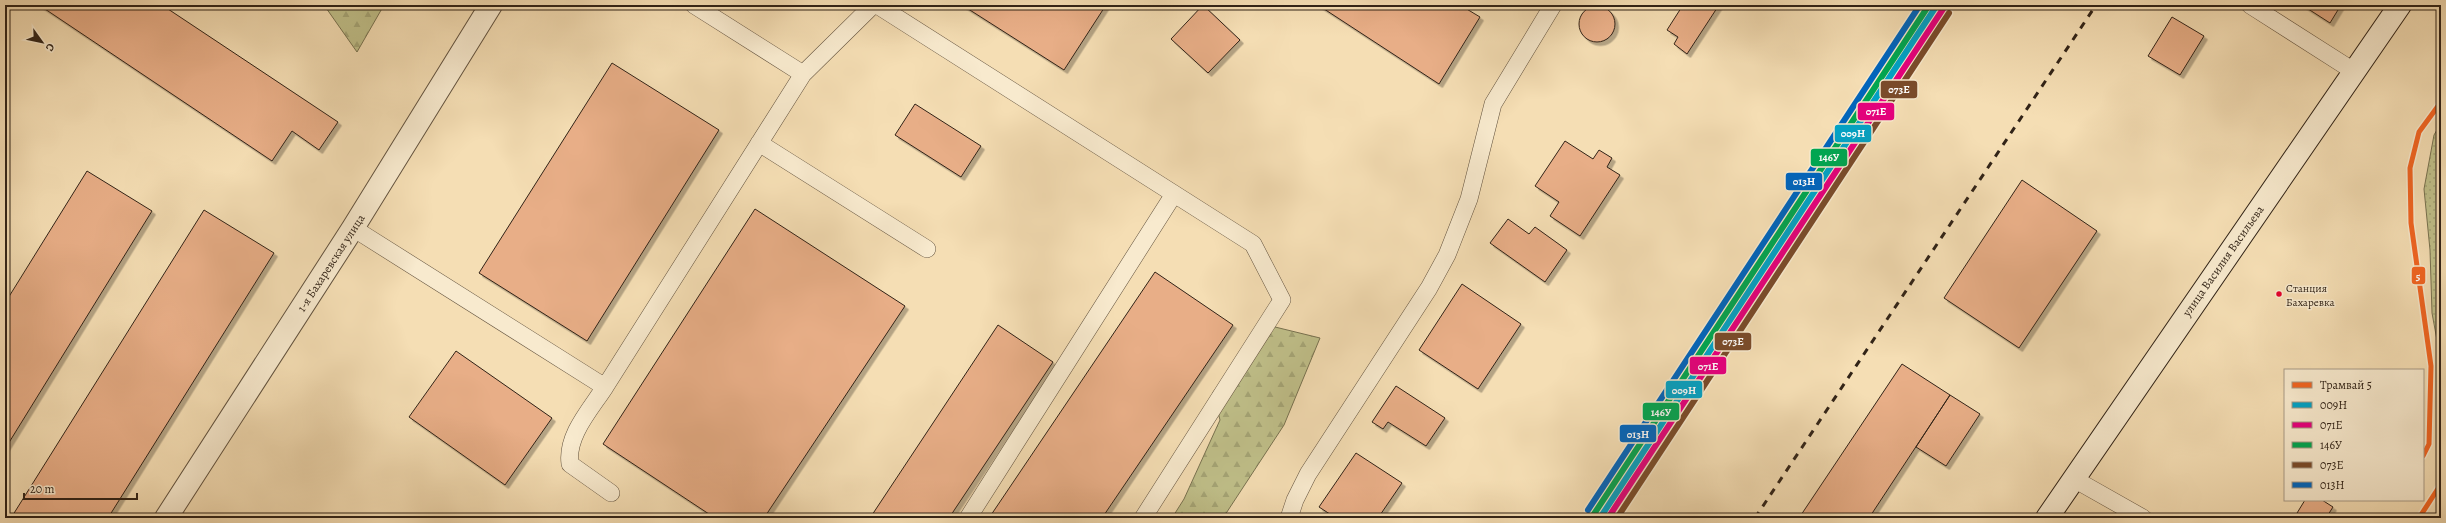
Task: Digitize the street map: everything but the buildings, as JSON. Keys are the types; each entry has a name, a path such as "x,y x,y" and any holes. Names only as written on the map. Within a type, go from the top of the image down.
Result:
{"main road":[{"name":"1-я Бахаревская улица","path":"166,518 353,228 491,5"},
{"name":"улица Василия Васильева","path":"2047,518 2400,5"}],"lane":[{"path":"694,5 803,74"},
{"path":"611,493 582,475 570,464 568,451 576,432 803,74 873,5"},
{"path":"877,5 1252,244 1282,300 1142,518"},
{"path":"1288,518 1308,474 1429,288 1447,255 1469,199 1493,104 1553,5"},
{"path":"2250,5 2355,72"},
{"path":"758,143 927,249"},
{"path":"968,518 1174,194"},
{"path":"353,228 605,387"},
{"path":"2074,479 2143,518"}],"green space":[{"path":"324,5 384,5 357,52"},
{"path":"2441,123 2441,362 2432,313 2430,250 2424,189 2434,135"},
{"path":"1271,326 1320,338 1284,425 1223,518 1172,518 1184,499 1220,420 1213,392"}],"railway":[{"path":"1755,518 2096,5"}],"tram line":[{"name":"5","path":"2424,454 2429,444 2431,366 2411,223 2410,168 2419,132 2441,102"},
{"name":"5","path":"2419,518 2441,484"}],"transit line":[{"name":"013Н","path":"1588,510 1920,5"},
{"name":"146У","path":"1594,514 1929,5"},
{"name":"009Н","path":"1600,518 1937,5"},
{"name":"071Е","path":"1608,518 1943,9"},
{"name":"073Е","path":"1617,518 1949,13"}],"place":[{"name":"Станция Бахаревка","path":"2279,294"}]}
